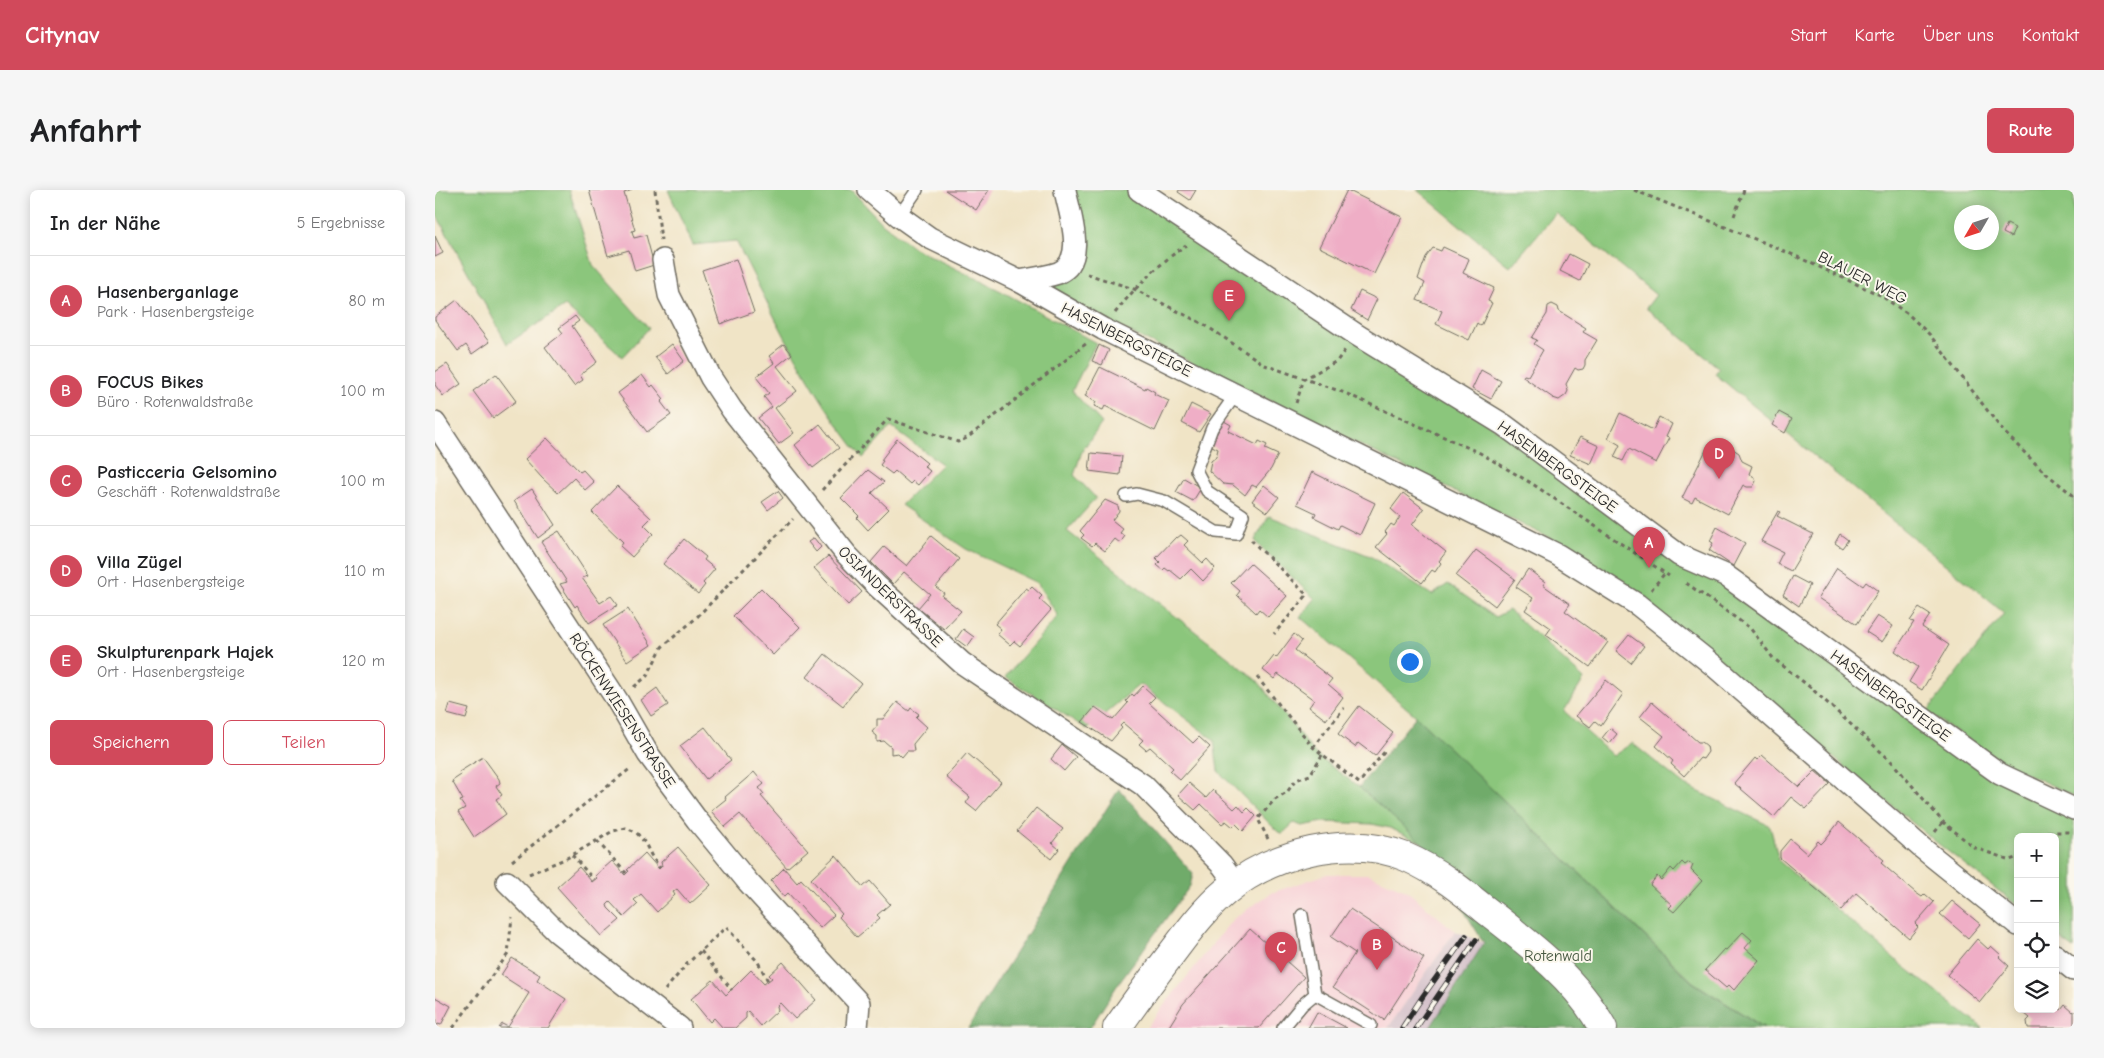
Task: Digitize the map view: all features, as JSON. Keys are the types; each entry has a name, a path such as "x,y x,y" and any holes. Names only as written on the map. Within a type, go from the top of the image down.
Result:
{"main road":[{"path":"1117,1028 1187,933 1214,902 1236,884 1280,861 1313,850 1357,846 1376,848 1406,857 1451,883 1533,947 1582,995 1603,1028"}],"street":[{"name":"HASENBERGSTEIGE","path":"869,190 899,216 930,238 1019,281 1103,329 1290,420 1558,555 1638,605 1713,665 1923,848 2016,923"},
{"path":"1019,281 1059,272 1071,264 1075,244 1065,190"},
{"name":"HASENBERGSTEIGE","path":"1139,190 1357,335 1504,426 1679,555 1725,575 2000,774 2074,809"},
{"name":"OSIANDERSTRASSE","path":"663,260 669,295 711,378 732,410 846,554 877,586 962,663 1143,786 1222,865 1236,884"},
{"name":"RÖCKENWIESENSTRASSE","path":"435,423 617,700 648,754 697,820 748,882 859,1003 857,1028"},
{"path":"507,882 557,932 680,1028"},
{"path":"2059,958 2074,970"}],"lane":[{"path":"899,216 917,190"},
{"path":"1126,496 1137,494 1164,501 1216,532 1236,534 1243,515 1207,491 1196,470 1212,428 1236,394"},
{"path":"1301,915 1315,994"},
{"path":"1315,994 1371,1025"},
{"path":"1283,1028 1302,1005 1315,994"}],"path":[{"path":"655,190 663,260"},
{"name":"BLAUER WEG","path":"1634,190 1789,253 1880,296 1908,314 1931,335 2003,431 2043,471 2074,496"},
{"path":"1733,216 1744,190"},
{"path":"1103,329 1134,289 1166,260 1203,233"},
{"path":"1059,272 1081,272 1134,289 1205,325 1265,365 1363,401 1480,453 1531,483 1664,574 1673,578"},
{"path":"1290,420 1304,379 1337,360 1357,335"},
{"path":"815,486 820,492 888,419 959,442 967,438 1085,345"},
{"path":"627,693 647,676 662,647 695,618 799,512"},
{"path":"1236,534 1251,540 1307,595 1273,634"},
{"path":"1638,605 1679,555"},
{"path":"1683,581 1750,628 1773,658 1811,688 1892,762 1943,822 1975,848 2010,860 2014,858"},
{"path":"1257,677 1313,747 1359,783 1386,750"},
{"path":"1313,747 1344,708"},
{"path":"1269,840 1257,820 1275,799 1287,792 1295,780 1310,775 1322,755"},
{"path":"523,852 634,765"},
{"path":"507,882 572,855 613,831 626,828 636,832 645,842 660,868"},
{"path":"2048,833 2074,832"},
{"path":"597,841 626,874"},
{"path":"572,855 594,880"},
{"path":"453,1028 507,954 513,910"},
{"path":"651,1005 726,927 758,962 768,981"},
{"path":"701,951 732,990"}],"shaded area":[{"path":"1327,874 1368,874 1406,890 1455,931 1388,1028 1146,1028 1232,920 1271,893"},
{"path":"1455,931 1484,943 1430,1028 1388,1028"}],"green space":[{"path":"435,190 569,190 593,265 649,328 622,357 565,306 507,344 435,212"},
{"path":"668,190 851,190 883,224 914,248 1001,291 1096,343 1072,391 1102,423 1082,451 1074,475 1096,498 1067,531 1257,680 1316,755 1359,787 1422,843 1390,828 1372,824 1323,822 1302,826 1294,823 1282,834 1218,771 1214,740 1140,684 1087,729 1005,677 1058,616 1037,583 966,549 901,505 942,464 891,427 863,458 826,407 810,381 736,241 693,245"},
{"path":"1072,190 1134,190 2074,811 2074,949 2059,938 2059,833 2014,833 2014,903 1936,842 1639,597 1558,542 1032,283 1075,269"},
{"path":"1417,190 2074,190 2074,796 2006,764 1927,712 2004,613 1715,374 1719,368 1646,308 1656,295 1556,213 1510,267"},
{"path":"1269,516 1370,556 1432,595 1448,584 1495,617 1509,610 1584,679 1564,711 1613,756 1632,743 1683,784 1770,826 1779,861 1902,965 1983,1028 1765,1028 1693,982 1416,716 1300,617 1315,599 1255,540"},
{"name":"Rotenwald","path":"1416,716 1692,982 1764,1028 1430,1028 1484,943 1422,843 1359,787"},
{"path":"1119,789 1193,874 1190,886 1120,981 1090,1028 968,1028"}],"building":[{"path":"589,190 632,190 624,193 635,230 632,231 634,238 646,235 654,265 635,271 629,250 608,256"},
{"path":"945,190 989,190 976,210"},
{"path":"1179,190 1196,190 1190,200 1178,192"},
{"path":"1347,190 1402,217 1374,274 1319,247"},
{"path":"2007,224 2015,228 2011,237 2003,233"},
{"path":"435,236 443,253 435,257"},
{"path":"1443,247 1469,259 1463,273 1494,288 1488,301 1492,303 1481,326 1477,323 1469,340 1436,324 1442,311 1417,300 1425,283 1418,279 1426,257 1433,248 1441,251"},
{"path":"1569,254 1588,264 1580,281 1560,271"},
{"path":"736,259 754,312 720,324 702,270"},
{"path":"1360,291 1377,299 1367,320 1351,310"},
{"path":"457,300 489,342 472,354 466,345 458,351 435,320 435,317"},
{"path":"1552,304 1558,307 1559,311 1586,328 1583,332 1597,340 1585,360 1583,369 1578,370 1575,368 1566,384 1568,391 1566,395 1559,400 1553,398 1523,377 1524,375 1528,376 1543,350 1534,344 1537,340 1532,338 1547,314 1548,306"},
{"path":"575,316 579,321 572,326 597,362 580,375 583,380 574,386 545,347 563,333 559,328"},
{"path":"672,344 684,361 668,374 655,357"},
{"path":"784,344 792,354 777,366 797,391 775,408 794,433 779,444 758,418 772,407 764,397 769,393 756,377 774,363 769,356"},
{"path":"1099,345 1109,350 1102,365 1092,361"},
{"path":"447,364 461,384 443,396 435,385 435,372"},
{"path":"1100,367 1145,389 1146,387 1155,392 1154,394 1169,401 1155,431 1105,406 1103,410 1094,406 1096,402 1085,396"},
{"path":"1481,370 1501,381 1491,399 1472,389"},
{"path":"496,374 516,401 493,418 473,391"},
{"path":"642,375 664,399 661,402 671,415 647,432 618,393"},
{"path":"1191,404 1211,414 1199,432 1182,423"},
{"path":"1779,412 1792,419 1785,433 1772,425"},
{"path":"1620,413 1653,430 1659,417 1672,424 1666,437 1669,438 1656,463 1629,449 1623,461 1614,457 1620,445 1608,438"},
{"path":"1224,421 1231,425 1228,431 1257,445 1259,441 1267,445 1265,449 1278,455 1271,469 1256,487 1252,485 1245,495 1233,485 1223,484 1209,471 1211,461 1216,457 1218,449 1210,445"},
{"path":"820,424 839,448 813,468 795,445"},
{"path":"1580,437 1599,446 1591,464 1570,455"},
{"path":"547,438 580,472 583,470 594,482 585,490 574,478 558,493 525,459"},
{"path":"897,439 927,463 924,466 930,471 918,485 913,481 910,484 895,471 892,474 880,465 883,461 881,460"},
{"path":"1709,444 1720,449 1726,447 1733,449 1739,453 1742,461 1752,466 1749,474 1756,481 1753,487 1743,485 1728,514 1695,497 1692,503 1682,498"},
{"path":"1091,453 1122,456 1120,475 1089,471"},
{"path":"868,470 884,482 872,493 889,509 868,530 857,518 859,516 841,498"},
{"path":"1312,472 1375,503 1360,535 1340,525 1338,529 1314,517 1316,513 1297,504"},
{"path":"1184,478 1201,488 1193,501 1176,492"},
{"path":"1264,485 1279,497 1267,512 1252,501"},
{"path":"617,486 651,518 644,525 653,534 632,557 620,546 623,542 592,512"},
{"path":"532,489 555,525 538,538 514,501"},
{"path":"778,491 783,498 768,510 762,502"},
{"path":"1403,493 1424,509 1412,525 1446,552 1439,561 1441,563 1435,572 1432,570 1422,583 1376,547 1387,534 1385,532 1391,524 1394,526 1400,517 1391,509"},
{"path":"1105,500 1118,506 1119,511 1112,520 1123,529 1120,533 1125,536 1120,543 1115,539 1105,551 1095,543 1092,546 1081,538 1084,535 1080,531"},
{"path":"1778,511 1780,512 1777,516 1813,534 1791,571 1777,564 1783,552 1761,541"},
{"path":"1717,527 1745,543 1733,566 1709,550 1713,543 1710,541"},
{"path":"559,531 588,576 582,578 600,603 611,596 618,605 589,623 577,605 575,607 560,584 567,582 541,542"},
{"path":"1840,534 1848,540 1842,548 1835,543"},
{"path":"1181,535 1188,541 1184,545 1203,563 1207,559 1215,568 1203,581 1191,569 1181,579 1170,570 1165,568 1163,570 1157,565 1160,562 1156,558 1176,537"},
{"path":"931,536 959,559 936,587 944,593 942,596 961,611 944,629 918,608 930,594 904,572 893,584 871,562 884,547 907,566"},
{"path":"814,538 821,547 816,552 808,542"},
{"path":"684,539 706,557 704,560 715,569 703,583 705,585 698,594 663,564"},
{"path":"1476,550 1515,579 1495,606 1456,576"},
{"path":"828,556 862,592 848,605 814,568"},
{"path":"1250,563 1287,596 1268,617 1259,609 1256,613 1237,595 1240,591 1231,583"},
{"path":"1837,568 1863,586 1866,582 1878,591 1857,624 1818,598"},
{"path":"1528,569 1545,582 1543,585 1570,604 1565,611 1608,642 1590,667 1546,635 1551,628 1525,610 1533,598 1516,587"},
{"path":"1793,576 1810,585 1799,606 1783,595"},
{"path":"1032,587 1042,596 1039,599 1051,610 1020,646 1014,641 1010,645 997,634 1001,629 995,624 1026,588 1029,590"},
{"path":"761,588 800,627 773,655 733,616"},
{"path":"1919,608 1930,615 1922,627 1949,645 1922,690 1909,682 1918,667 1895,651 1914,622 1910,621"},
{"path":"628,609 651,645 627,661 603,625"},
{"path":"1877,616 1893,626 1882,642 1866,632"},
{"path":"963,629 974,637 967,647 956,639"},
{"path":"1294,634 1302,641 1295,650 1332,679 1328,684 1343,697 1326,720 1309,707 1314,700 1278,674 1274,679 1263,670 1274,656 1276,658"},
{"path":"1629,635 1644,646 1631,663 1616,651"},
{"path":"825,654 861,683 843,706 807,677"},
{"path":"1606,680 1623,694 1601,726 1595,721 1590,727 1576,716"},
{"path":"1143,686 1155,697 1149,703 1193,743 1199,737 1210,747 1180,780 1170,771 1173,768 1150,747 1146,750 1139,744 1143,740 1123,723 1120,726 1122,728 1111,741 1082,722 1095,707 1113,720 1128,703 1126,701 1132,694 1134,696"},
{"path":"657,688 668,705 651,716 641,700"},
{"path":"897,702 909,711 911,708 919,714 916,717 927,727 913,744 914,751 907,751 902,757 898,753 891,754 891,747 884,741 877,742 877,736 872,732 877,726 877,719 883,719"},
{"path":"1652,702 1698,742 1702,742 1707,746 1708,752 1703,759 1700,758 1684,776 1671,764 1673,761 1656,746 1664,736 1640,717"},
{"path":"450,704 469,709 466,719 447,714"},
{"path":"1359,706 1393,733 1375,756 1358,743 1355,747 1338,734"},
{"path":"705,727 731,760 706,779 680,746"},
{"path":"1610,728 1617,734 1609,744 1602,738"},
{"path":"1062,745 1076,757 1064,771 1051,759"},
{"path":"967,753 1001,782 976,811 966,803 970,797 946,777"},
{"path":"1762,755 1799,787 1815,771 1830,784 1806,809 1791,797 1774,817 1734,783 1755,758 1757,760"},
{"path":"483,757 499,779 500,783 496,786 502,795 496,799 506,814 474,837 458,812 465,808 460,801 463,800 452,781 461,775 459,772"},
{"path":"754,772 764,784 759,788 764,794 761,796 808,850 787,868 740,814 725,827 711,811"},
{"path":"1189,783 1206,798 1213,790 1234,809 1238,805 1244,812 1248,808 1256,816 1243,831 1236,824 1233,827 1226,821 1222,824 1201,804 1195,810 1178,795"},
{"path":"1036,808 1063,829 1052,843 1059,849 1051,859 1017,831"},
{"path":"1839,822 1884,860 1881,863 1916,893 1922,897 1925,894 1934,902 1915,924 1918,927 1909,938 1856,893 1841,910 1780,858 1780,851 1790,839 1807,854 1818,841 1821,844 1824,841"},
{"path":"678,847 711,885 690,904 677,889 673,892 675,895 657,912 641,894 634,900 638,904 624,917 610,902 607,905 608,908 620,920 601,936 557,887 579,867 592,882 597,878 595,876 612,861 625,875 629,871 627,870 645,853 659,869 662,866 661,862"},
{"path":"836,855 863,887 870,881 890,904 877,915 880,918 857,937 839,917 842,914 811,879"},
{"path":"1682,862 1685,865 1689,862 1693,865 1691,870 1702,881 1674,912 1669,908 1672,905 1650,885 1657,876 1661,880 1671,868 1674,871"},
{"path":"784,868 797,883 801,879 834,915 820,928 788,893 784,897 771,881"},
{"path":"1952,901 1980,924 1968,938 1940,914"},
{"path":"1350,909 1424,958 1384,1020 1333,987 1355,953 1331,937"},
{"path":"1250,929 1304,977 1259,1028 1168,1028 1183,1004"},
{"path":"1743,932 1752,940 1745,948 1759,960 1734,990 1729,985 1726,988 1705,970"},
{"path":"1977,939 1988,949 1991,946 2009,966 1980,1002 1947,975"},
{"path":"512,958 540,975 537,980 566,999 548,1028 499,1028 502,1024 508,1027 529,993 501,975"},
{"path":"783,962 816,1000 795,1019 780,1003 777,1006 778,1010 761,1026 748,1011 746,1018 735,1028 723,1028 714,1018 710,1022 691,999 713,980 726,995 751,970 764,984 772,978 769,975"},
{"path":"435,997 451,1006 441,1025 438,1024 436,1028"},
{"path":"2065,1005 2074,1011 2074,1028 2028,1028 2027,1021 2030,1018 2024,1013 2059,1013 2059,1009 2061,1010"},
{"path":"1317,1012 1347,1028 1308,1028"}],"railway":[{"path":"1402,1028 1466,936"},
{"path":"1416,1028 1476,940"}],"place":[{"name":"Skulpturenpark Hajek","path":"1229,321"},
{"name":"Villa Zügel","path":"1719,479"},
{"name":"Hasenberganlage","path":"1649,568"},
{"name":"FOCUS Bikes","path":"1377,970"},
{"name":"Pasticceria Gelsomino","path":"1281,973"}]}
